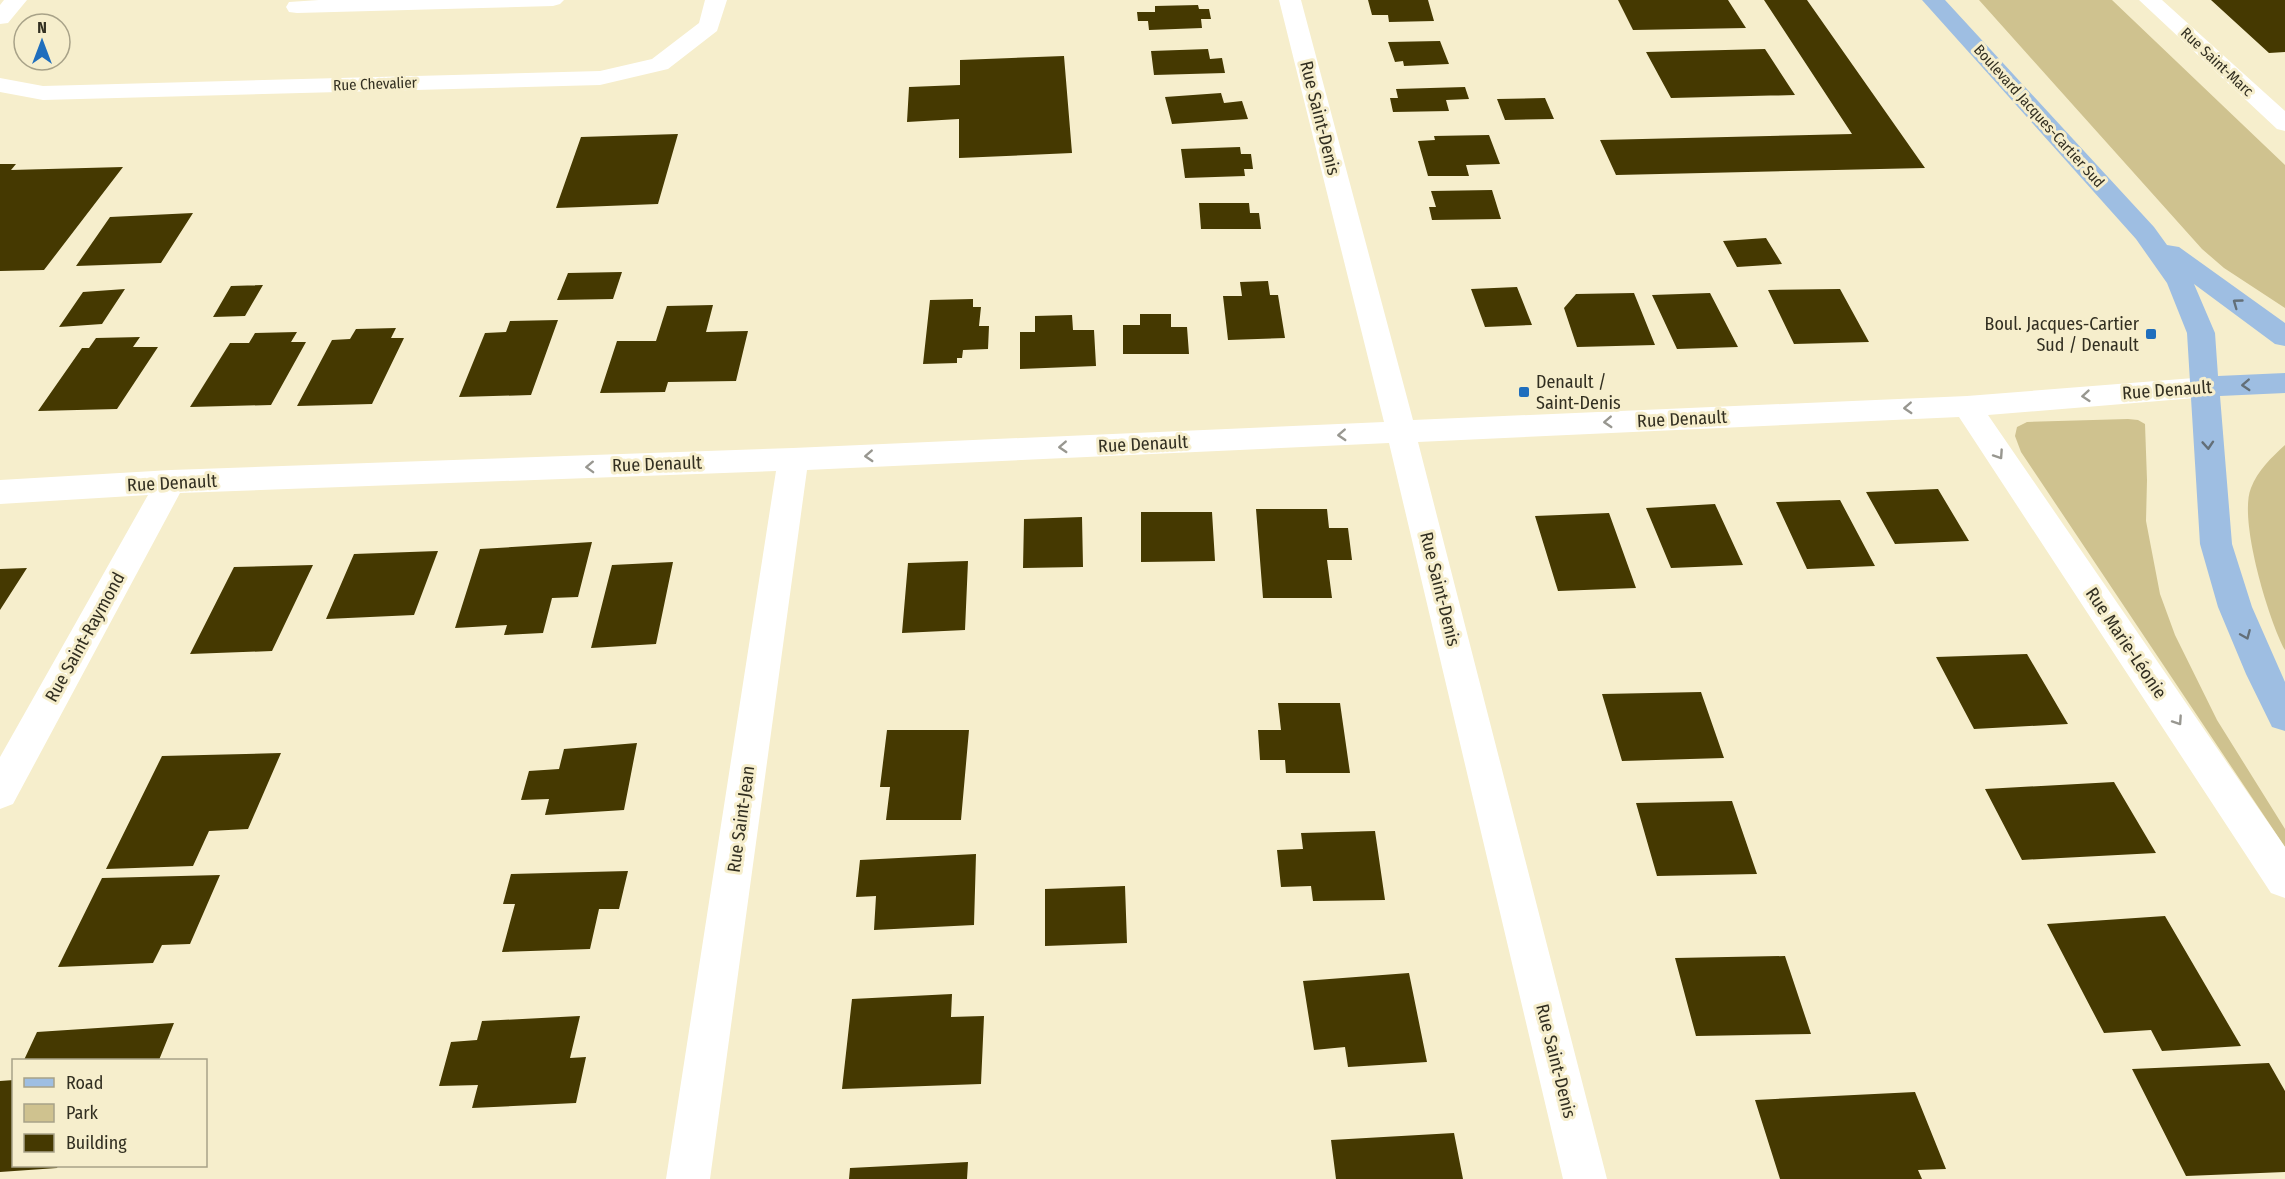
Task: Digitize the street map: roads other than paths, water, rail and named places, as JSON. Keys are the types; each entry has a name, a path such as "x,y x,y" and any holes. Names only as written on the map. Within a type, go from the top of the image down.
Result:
{"main road":[{"name":"Boulevard Jacques-Cartier Sud","path":"1934,0 2145,233 2180,282 2201,333 2207,387"},
{"name":"Boulevard Jacques-Cartier Sud","path":"2145,233 2205,280 2285,337"},
{"name":"Rue Denault","path":"2207,387 2285,383"},
{"path":"2207,387 2207,433 2217,544 2235,607 2263,674 2285,716"}],"street":[{"path":"0,18 16,0"},
{"path":"297,7 554,0"},
{"name":"Rue Chevalier","path":"0,85 42,93 600,78 660,64 709,26 716,0"},
{"name":"Rue Saint-Denis","path":"1290,0 1401,432 1586,1179"},
{"name":"Rue Saint-Marc","path":"2150,0 2285,124"},
{"name":"Rue Denault","path":"0,492 171,482 793,459 1966,406 2207,387"},
{"name":"Rue Marie-Léonie","path":"1966,406 2285,880"},
{"name":"Rue Saint-Jean","path":"688,1179 793,459"},
{"name":"Rue Saint-Raymond","path":"0,792 171,482"}],"place":[{"name":"Boul. Jacques-Cartier Sud / Denault","path":"2151,334"},
{"name":"Denault / Saint-Denis","path":"1524,392"}]}
